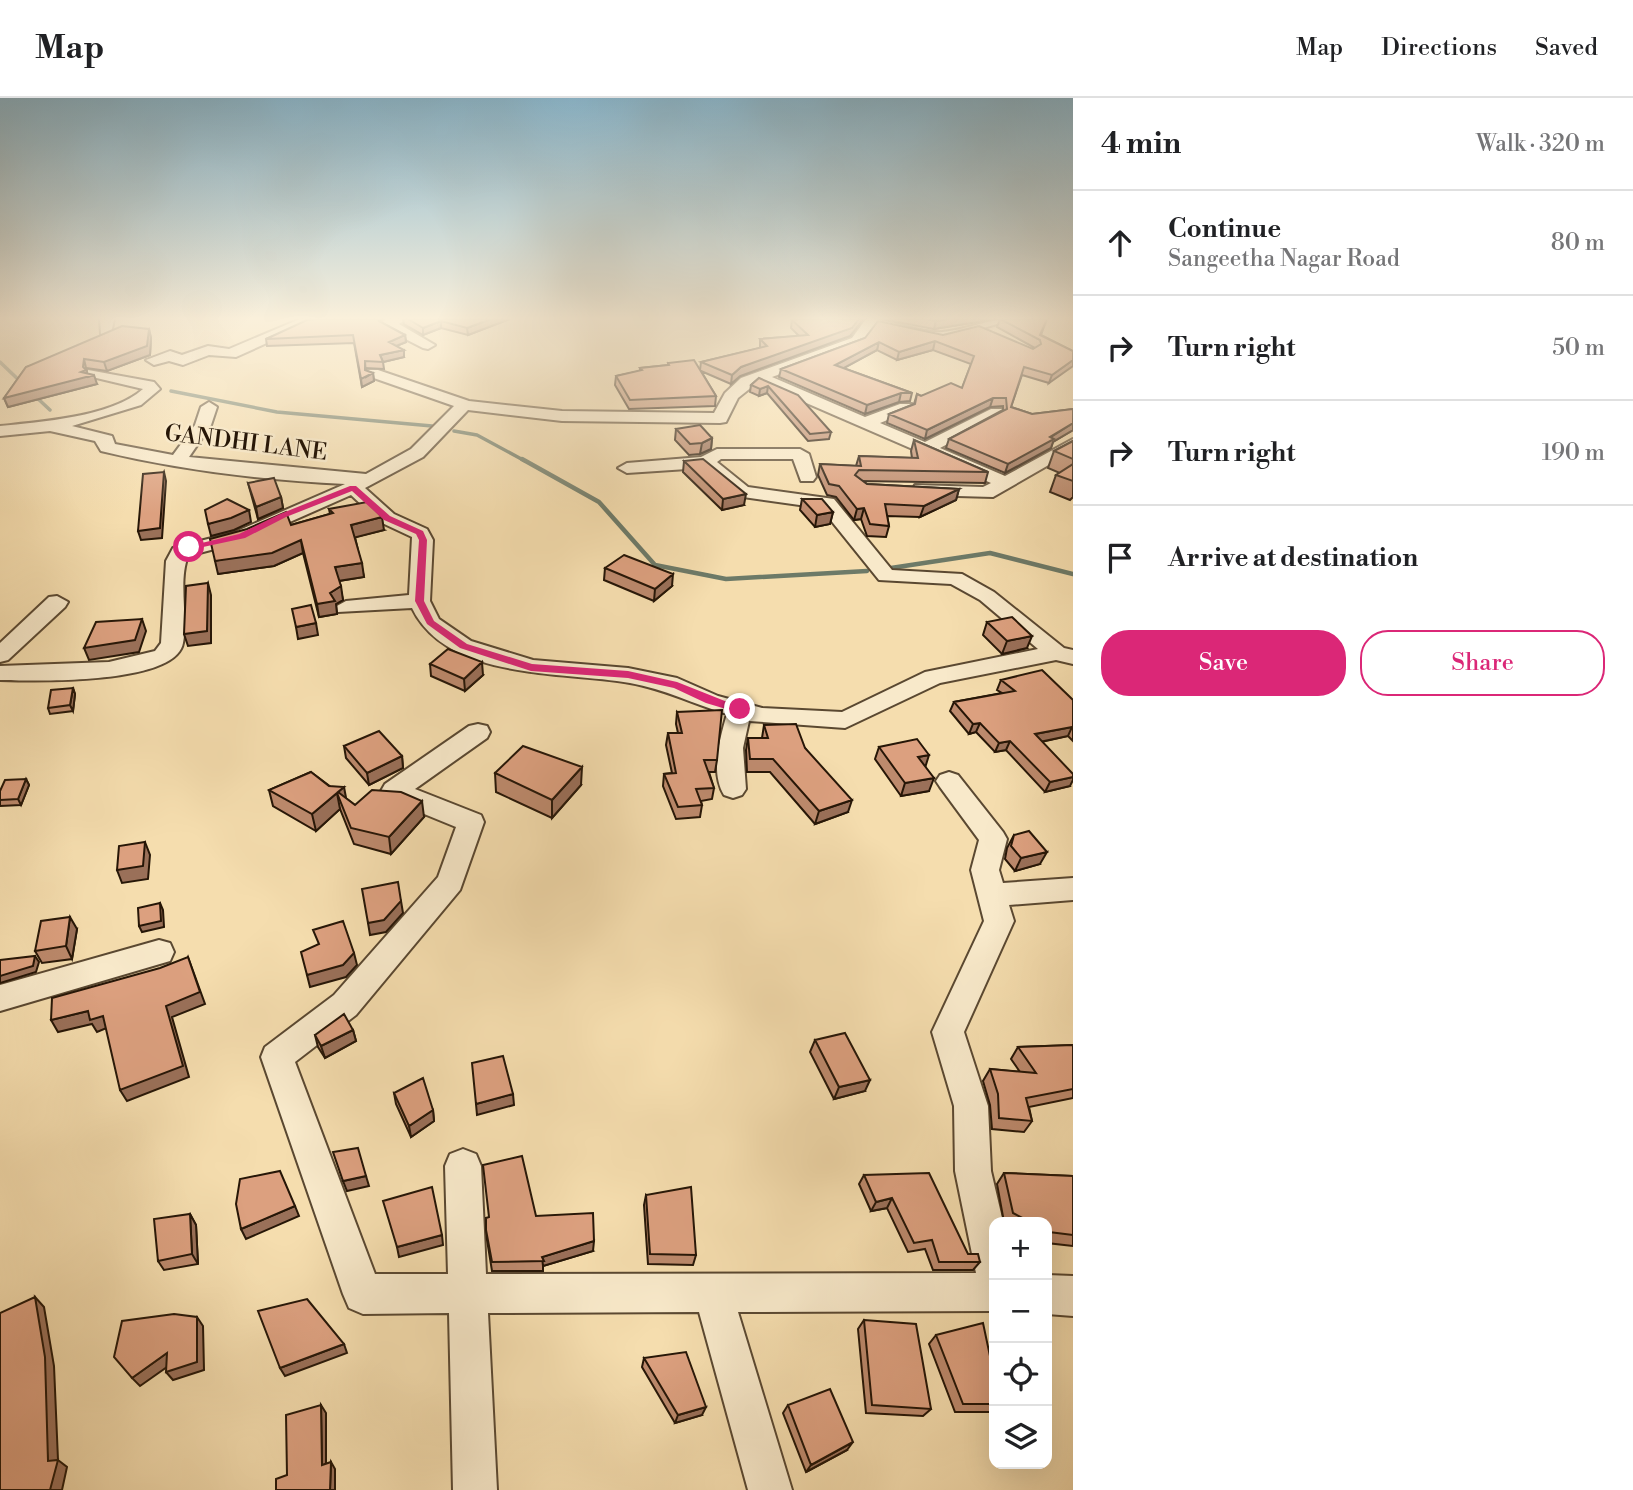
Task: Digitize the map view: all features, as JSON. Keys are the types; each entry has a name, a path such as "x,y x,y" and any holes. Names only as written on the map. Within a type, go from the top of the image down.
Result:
{"street":[{"path":"50,426 106,412 145,396 152,390 143,384"},
{"path":"405,384 466,405 540,413 625,418 720,418"},
{"path":"712,458 720,418 731,396 743,384"},
{"path":"774,384 1006,483"},
{"path":"540,413 548,392"},
{"path":"0,673 116,667 161,658 170,651 172,643 176,561 180,552 242,536 283,515 362,483 417,453 466,405"},
{"path":"178,461 203,425 209,407"},
{"path":"864,423 906,407"},
{"path":"925,449 997,412"},
{"name":"GANDHI LANE","path":"0,431 50,426 100,437 106,440 107,447 178,461 362,483"},
{"path":"905,488 986,492 1073,444"},
{"path":"627,468 712,458 800,454 807,477"},
{"path":"712,458 743,492 827,503 886,576 955,579 987,596 1064,655"},
{"path":"362,483 387,518 420,533 423,540 419,601 430,622 463,646 498,658 562,672 628,675 677,685 710,701 789,718 845,720 933,677 1064,655"},
{"path":"346,607 419,601"},
{"path":"0,655 57,602"},
{"path":"733,789 730,748 740,709"},
{"path":"478,732 394,791 471,822 450,882 345,1005 277,1057 363,1294 989,1292"},
{"path":"949,781 993,839 985,870 999,921 948,1032 971,1106 973,1171 989,1246"},
{"path":"992,895 1073,889"},
{"path":"0,998 159,952"},
{"path":"463,1166 475,1490"},
{"path":"713,1293 770,1490"},
{"path":"1052,1295 1073,1297"}],"building":[{"path":"14,384 59,384 4,398"},
{"path":"621,384 709,384 716,396 630,400"},
{"path":"773,384 798,395 831,432 810,434 768,386 760,389 751,385"},
{"path":"817,384 887,384 912,393 901,393 867,405"},
{"path":"949,384 962,388 964,384 1018,384 1011,407 1032,414 1073,409 1073,423 1050,437 1054,439 1008,464 949,439 1007,409 1006,398 993,398 927,430 889,414 915,404 917,394 921,396"},
{"path":"700,425 712,438 702,443 690,444 676,429"},
{"path":"914,440 988,472 859,470 855,475 867,484 959,489 924,506 885,504 889,526 870,524 864,508 857,509 839,486 829,484 820,464 861,466 859,456 918,458"},
{"path":"1073,441 1073,459 1054,451"},
{"path":"703,459 746,494 723,499 684,461"},
{"path":"1073,464 1073,481 1056,475"},
{"path":"164,472 160,528 138,531 143,474"},
{"path":"274,478 281,497 256,507 248,483"},
{"path":"227,499 249,510 208,524 205,510"},
{"path":"802,499 822,499 833,512 817,515"},
{"path":"367,502 382,517 351,525 362,563 335,567 341,586 330,593 335,601 317,604 301,540 272,553 215,561 210,539 247,529 286,512 291,525 333,513 329,509"},
{"path":"624,555 673,574 655,589 605,568"},
{"path":"208,583 207,631 184,634 186,586"},
{"path":"311,605 316,623 296,627 292,609"},
{"path":"1012,617 1032,636 1007,641 987,622"},
{"path":"142,619 135,640 84,648 96,622"},
{"path":"448,649 482,662 464,679 430,664"},
{"path":"1042,670 1073,700 1073,727 1035,734 1073,774 1073,777 1050,782 1010,741 999,743 980,723 973,724 954,702 1015,691 1001,680"},
{"path":"73,688 70,705 48,708 51,690"},
{"path":"722,710 717,760 704,760 714,788 696,789 702,805 678,807 664,774 676,773 668,733 682,733 677,712"},
{"path":"796,724 805,748 852,800 819,811 773,759 750,759 748,738 768,738 764,725"},
{"path":"379,731 402,756 367,773 344,746"},
{"path":"917,739 929,755 918,757 934,778 905,783 879,747"},
{"path":"523,746 582,767 552,800 495,773"},
{"path":"311,772 329,786 344,787 338,792 355,805 372,790 401,792 422,801 389,837 351,828 337,793 312,814 269,790"},
{"path":"26,779 18,799 0,800 0,791 5,780"},
{"path":"1029,831 1047,852 1021,858 1011,846 1014,835"},
{"path":"145,842 143,866 117,870 119,846"},
{"path":"398,882 401,901 384,920 368,923 362,889"},
{"path":"160,903 161,921 139,926 138,908"},
{"path":"70,917 66,946 35,951 41,921"},
{"path":"343,921 354,953 343,965 307,975 301,952 319,944 313,930"},
{"path":"35,956 33,966 0,976 0,960"},
{"path":"188,957 200,992 166,1006 183,1066 120,1090 103,1016 90,1020 88,1011 51,1020 52,998 160,968"},
{"path":"344,1014 353,1030 321,1046 315,1035"},
{"path":"845,1033 870,1080 839,1087 815,1040"},
{"path":"1073,1045 1073,1089 1026,1098 1032,1121 999,1118 998,1094 990,1069 1036,1073 1018,1047"},
{"path":"503,1056 513,1094 476,1104 472,1063"},
{"path":"423,1078 433,1110 409,1126 394,1093"},
{"path":"358,1148 366,1176 343,1181 333,1152"},
{"path":"522,1156 536,1216 593,1213 594,1241 542,1257 544,1261 492,1262 486,1230 486,1218 489,1217 483,1165"},
{"path":"280,1171 295,1206 241,1229 236,1204 240,1179"},
{"path":"929,1173 968,1254 978,1254 980,1262 939,1262 932,1240 914,1243 892,1198 876,1202 864,1175"},
{"path":"1004,1173 1073,1176 1073,1235 1052,1232 1052,1217 1021,1217 1013,1213"},
{"path":"432,1187 442,1235 397,1247 383,1201"},
{"path":"691,1187 696,1255 650,1254 646,1195"},
{"path":"190,1214 192,1254 158,1261 154,1219"},
{"path":"35,1297 45,1357 48,1461 58,1460 50,1490 0,1490 0,1313"},
{"path":"307,1299 344,1344 280,1368 258,1311"},
{"path":"174,1314 197,1317 197,1362 166,1372 167,1353 132,1378 114,1357 122,1321"},
{"path":"864,1320 916,1324 931,1409 872,1405"},
{"path":"983,1323 989,1351 989,1404 963,1404 936,1335"},
{"path":"686,1352 706,1407 678,1415 644,1358"},
{"path":"830,1389 853,1442 811,1465 788,1405"},
{"path":"321,1405 322,1465 331,1462 330,1490 276,1490 276,1479 287,1475 286,1415"}],"waterway":[{"path":"171,391 277,412 432,426"},
{"path":"34,395 50,410"},
{"path":"454,431 477,435 525,461"},
{"path":"522,459 599,502 655,565 726,579 867,571"},
{"path":"891,568 990,553 1073,574"}],"route":[{"path":"189,547 242,536 283,515 353,487 387,518 412,527 420,533 423,540 419,601 430,622 463,646 531,667 562,672 628,675 677,685 710,701 740,709"}]}
